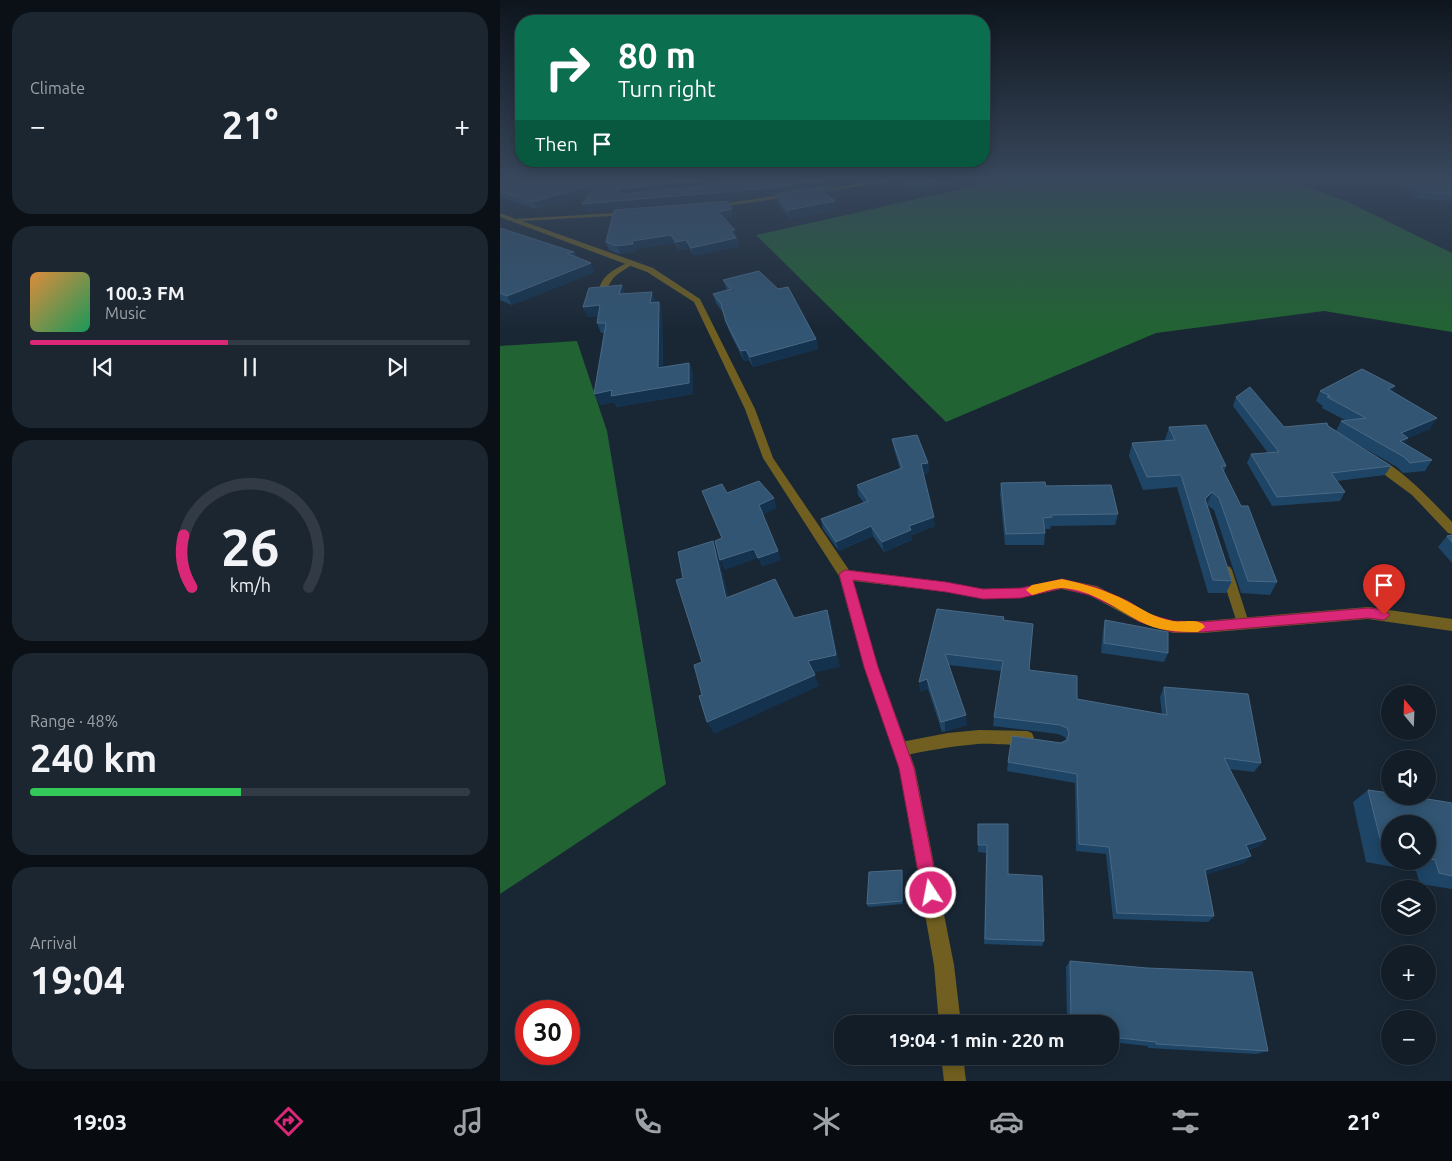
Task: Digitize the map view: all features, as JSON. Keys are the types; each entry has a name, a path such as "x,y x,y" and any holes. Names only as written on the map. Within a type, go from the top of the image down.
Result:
{"street":[{"path":"536,228 650,270 674,284 697,301 750,408 768,458 845,574 871,667 907,768 944,965 949,1015"},
{"path":"1367,456 1392,472 1452,530"},
{"path":"845,574 946,587 983,594 1021,593 1062,584 1092,590 1144,618 1173,626 1242,623 1368,613 1452,625"},
{"path":"953,1065 954,1081"}],"lane":[{"path":"602,292 604,282 609,276 631,263"},
{"path":"1221,557 1242,623"},
{"path":"901,749 945,740 998,735 1041,740"}],"green space":[{"path":"785,228 1402,228 1452,253 1452,332 1324,311 1156,333 946,422 756,235"},
{"path":"577,341 607,431 666,784 500,894 500,346"}],"building":[{"path":"500,228 574,252 567,253 591,263 507,296 500,293"},
{"path":"609,228 734,228 735,230 731,231 736,238 691,248 686,240 676,242 671,235 632,241 633,244 617,246 606,242"},
{"path":"759,271 778,289 788,287 816,339 750,357 746,350 741,351 726,322 721,304 713,294 731,289 723,280"},
{"path":"622,285 619,294 652,292 650,303 659,302 658,368 689,363 689,383 611,396 612,390 594,394 606,323 597,323 600,305 583,307 589,288"},
{"path":"1362,369 1395,386 1388,389 1437,418 1401,433 1408,438 1400,441 1432,460 1410,463 1404,457 1341,421 1366,418 1327,397 1330,396 1320,391"},
{"path":"1250,387 1284,427 1327,423 1328,426 1391,466 1331,473 1345,492 1277,497 1251,454 1279,452 1236,397"},
{"path":"1206,425 1226,466 1221,466 1241,506 1248,506 1277,582 1248,581 1219,498 1212,492 1205,499 1232,581 1213,580 1181,475 1147,477 1132,443 1175,440 1169,427"},
{"path":"917,435 928,463 921,464 934,517 909,526 911,530 882,542 871,526 836,542 821,519 868,501 857,485 902,468 892,439"},
{"path":"759,481 774,498 759,505 778,551 758,558 754,549 720,560 715,541 722,538 702,491 722,484 727,493"},
{"path":"1045,482 1046,486 1111,485 1118,514 1051,515 1052,517 1043,518 1045,533 1006,534 1001,483"},
{"path":"1452,535 1452,542 1447,536"},
{"path":"713,541 726,598 775,579 794,618 827,610 836,655 808,661 815,675 707,722 699,696 702,695 694,665 702,662 676,580 683,578 678,552"},
{"path":"937,609 1004,617 1003,620 1033,624 1029,670 1077,676 1077,699 1167,715 1164,687 1248,694 1261,763 1224,758 1266,839 1246,845 1251,856 1205,870 1214,916 1117,913 1109,847 1079,844 1077,774 1008,762 1012,736 1061,743 1067,740 1069,733 1067,728 1060,725 994,717 1003,661 945,654 966,715 941,722 927,679 919,682"},
{"path":"1105,620 1168,632 1168,653 1104,643"},
{"path":"1368,790 1381,792 1381,805 1436,805 1436,800 1452,803 1452,876 1439,873 1436,863 1436,815 1381,815 1381,842"},
{"path":"978,824 1008,824 1008,874 1042,876 1044,941 985,939 987,845 978,845"},
{"path":"902,870 902,901 867,904 869,872"},
{"path":"1070,961 1147,968 1252,972 1268,1051 1156,1044 1156,1042 1119,1038 1119,1015 1071,1015"}],"slow traffic":[{"path":"1032,590 1044,586 1062,584 1092,590 1144,618 1173,626 1198,627"}],"route":[{"path":"931,893 907,768 871,667 845,574 946,587 983,594 1021,593 1044,586 1062,584 1092,590 1144,618 1173,626 1202,627 1368,613 1384,615"}]}
